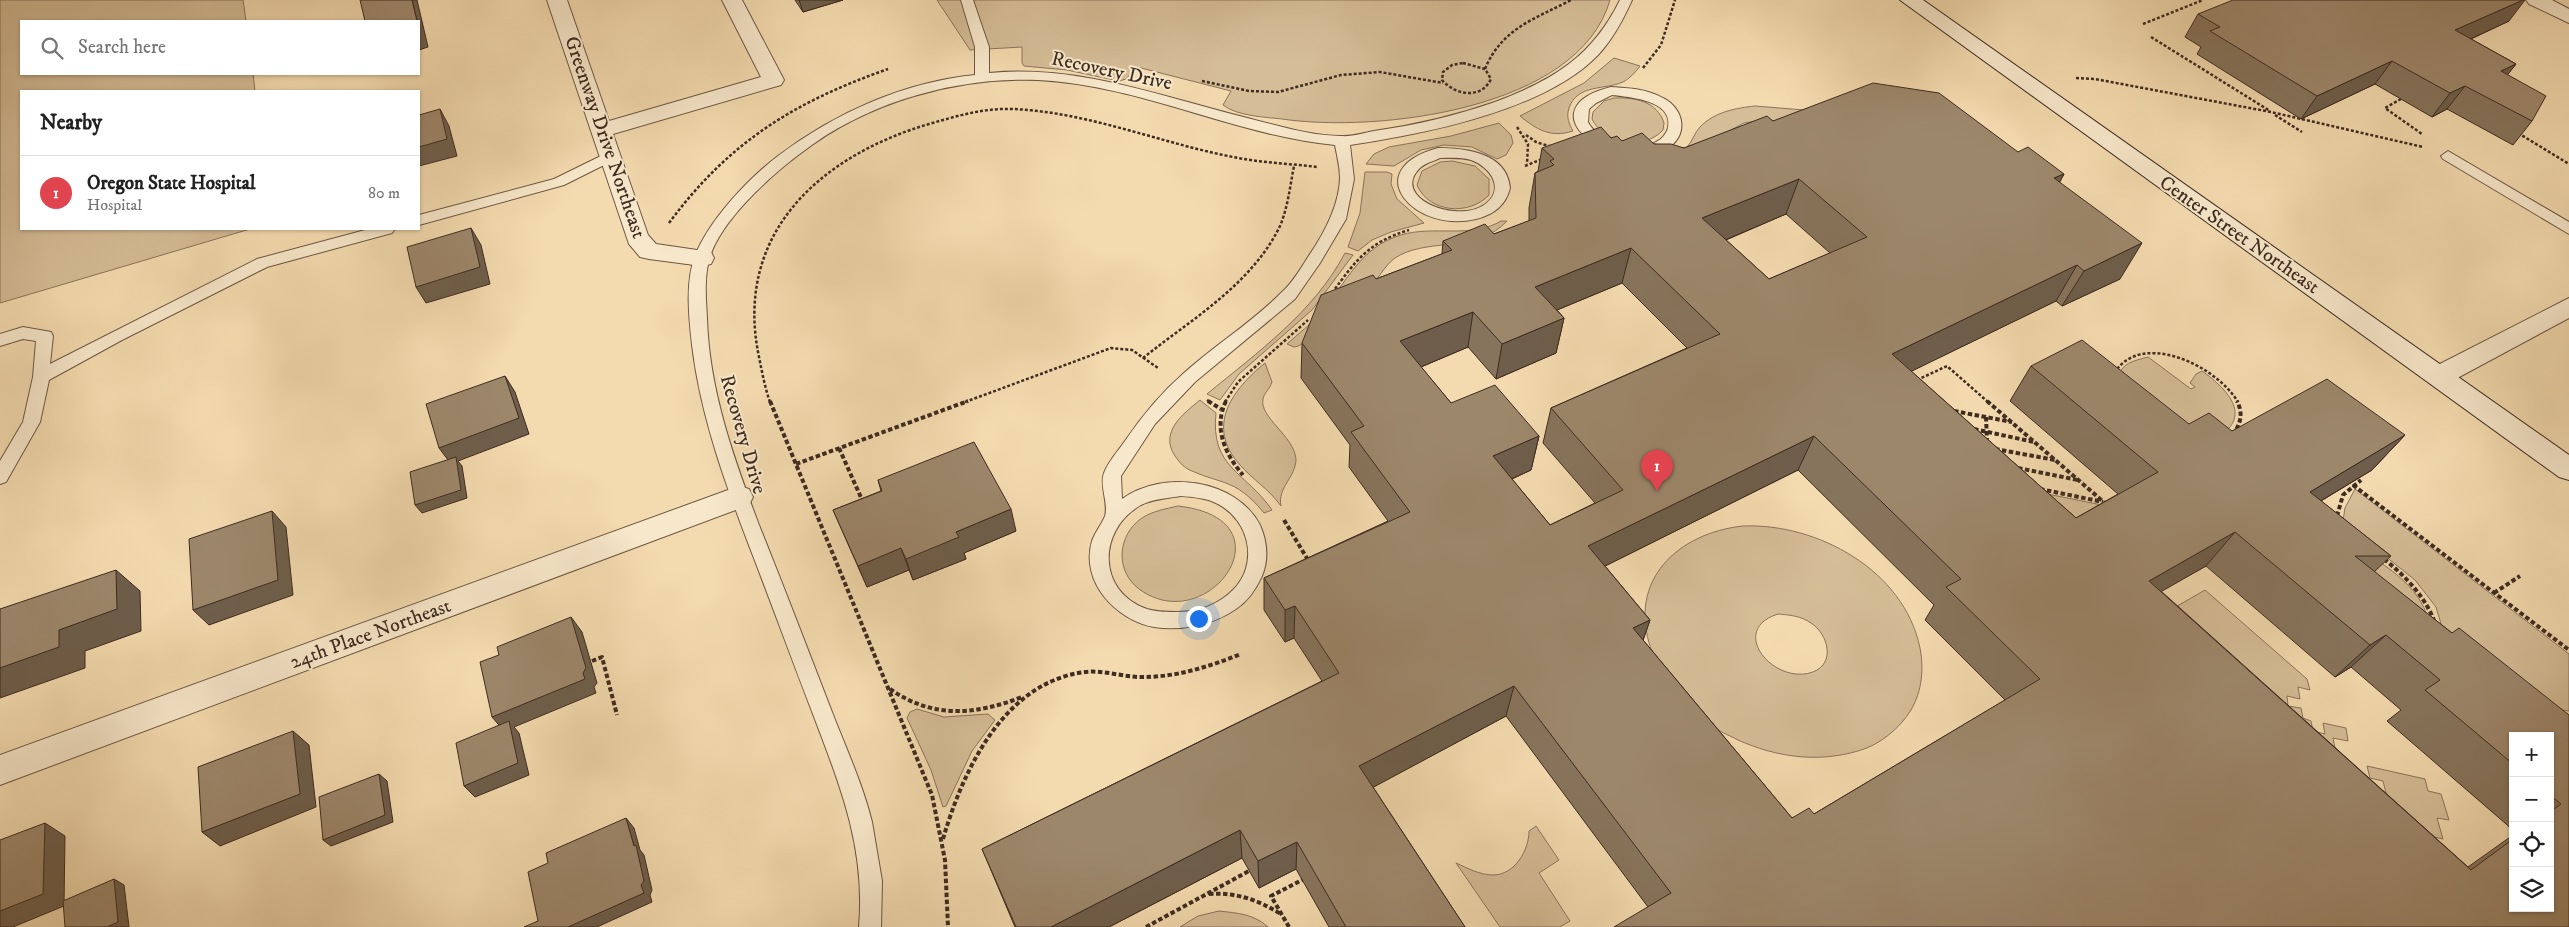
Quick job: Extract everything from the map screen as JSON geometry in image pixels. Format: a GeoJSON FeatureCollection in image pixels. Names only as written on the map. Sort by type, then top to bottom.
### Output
{"type":"FeatureCollection","features":[{"type":"Feature","properties":{"kind":"street","name":"Greenway Drive Northeast"},"geometry":{"type":"LineString","coordinates":[[557,0],[637,238],[648,251],[702,258]]}},
{"type":"Feature","properties":{"kind":"street"},"geometry":{"type":"LineString","coordinates":[[602,130],[773,80],[732,0]]}},
{"type":"Feature","properties":{"kind":"street","name":"Center Street Northeast"},"geometry":{"type":"LineString","coordinates":[[1910,0],[2569,469]]}},
{"type":"Feature","properties":{"kind":"street"},"geometry":{"type":"LineString","coordinates":[[2536,0],[2569,18]]}},
{"type":"Feature","properties":{"kind":"street"},"geometry":{"type":"LineString","coordinates":[[2439,376],[2569,306]]}},
{"type":"Feature","properties":{"kind":"street","name":"24th Place Northeast"},"geometry":{"type":"LineString","coordinates":[[0,770],[739,496]]}},
{"type":"Feature","properties":{"kind":"lane"},"geometry":{"type":"LineString","coordinates":[[968,0],[982,47],[982,78]]}},
{"type":"Feature","properties":{"kind":"lane","name":"Recovery Drive"},"geometry":{"type":"LineString","coordinates":[[870,927],[873,903],[870,856],[858,807],[739,496],[722,447],[707,390],[701,349],[698,296],[702,258],[742,199],[763,176],[809,140],[849,117],[889,100],[947,82],[982,78],[1036,76],[1072,79],[1229,119],[1342,141],[1441,124],[1541,89],[1575,68],[1600,47],[1616,26],[1626,0]]}},
{"type":"Feature","properties":{"kind":"lane"},"geometry":{"type":"LineString","coordinates":[[1623,91],[1643,93],[1657,99],[1669,108],[1675,117],[1677,126],[1674,135],[1667,143],[1641,150],[1625,150],[1597,140],[1586,131],[1581,116],[1586,102],[1597,95],[1623,91]]}},
{"type":"Feature","properties":{"kind":"lane"},"geometry":{"type":"LineString","coordinates":[[1114,517],[1133,502],[1156,492],[1181,489],[1206,492],[1228,501],[1245,515],[1256,534],[1259,555],[1254,576],[1240,595],[1218,611],[1192,620],[1164,620],[1137,614],[1116,599],[1102,580],[1098,558],[1102,536],[1114,517],[1112,475],[1149,419],[1189,378],[1289,295],[1315,259],[1338,219],[1347,179],[1342,141]]}},
{"type":"Feature","properties":{"kind":"lane"},"geometry":{"type":"LineString","coordinates":[[1454,153],[1484,161],[1495,168],[1502,179],[1503,190],[1499,200],[1490,209],[1477,215],[1461,218],[1428,212],[1416,204],[1407,194],[1404,184],[1406,174],[1418,161],[1438,154],[1454,153]]}},
{"type":"Feature","properties":{"kind":"lane"},"geometry":{"type":"LineString","coordinates":[[420,220],[560,182],[611,156]]}},
{"type":"Feature","properties":{"kind":"lane"},"geometry":{"type":"LineString","coordinates":[[2448,156],[2569,229]]}},
{"type":"Feature","properties":{"kind":"lane"},"geometry":{"type":"LineString","coordinates":[[41,377],[116,336],[262,263],[383,230]]}},
{"type":"Feature","properties":{"kind":"lane"},"geometry":{"type":"LineString","coordinates":[[0,340],[23,334],[45,336],[41,377],[31,422],[0,477]]}},
{"type":"Feature","properties":{"kind":"path"},"geometry":{"type":"LineString","coordinates":[[1486,69],[1495,49],[1509,33],[1530,18],[1571,0]]}},
{"type":"Feature","properties":{"kind":"path"},"geometry":{"type":"LineString","coordinates":[[1623,91],[1657,52],[1670,27],[1676,0]]}},
{"type":"Feature","properties":{"kind":"path"},"geometry":{"type":"LineString","coordinates":[[2143,24],[2203,0]]}},
{"type":"Feature","properties":{"kind":"path"},"geometry":{"type":"LineString","coordinates":[[2152,36],[2302,132]]}},
{"type":"Feature","properties":{"kind":"path"},"geometry":{"type":"LineString","coordinates":[[1472,63],[1486,69],[1492,79],[1490,84],[1481,91],[1457,91],[1442,80],[1444,70],[1455,64],[1472,63]]}},
{"type":"Feature","properties":{"kind":"path"},"geometry":{"type":"LineString","coordinates":[[2076,78],[2095,79],[2271,112],[2407,142],[2448,156]]}},
{"type":"Feature","properties":{"kind":"path"},"geometry":{"type":"LineString","coordinates":[[2401,99],[2385,108],[2422,134]]}},
{"type":"Feature","properties":{"kind":"path"},"geometry":{"type":"LineString","coordinates":[[948,927],[948,887],[943,839],[932,795],[768,396],[758,365],[753,324],[757,278],[775,228],[788,210],[828,172],[863,148],[900,133],[969,114],[996,109],[1031,110],[1060,114],[1244,159],[1294,166],[1325,167]]}},
{"type":"Feature","properties":{"kind":"path"},"geometry":{"type":"LineString","coordinates":[[1515,125],[1536,142],[1555,147]]}},
{"type":"Feature","properties":{"kind":"path"},"geometry":{"type":"LineString","coordinates":[[2512,130],[2569,164]]}},
{"type":"Feature","properties":{"kind":"path"},"geometry":{"type":"LineString","coordinates":[[1525,135],[1529,156],[1526,165]]}},
{"type":"Feature","properties":{"kind":"path"},"geometry":{"type":"LineString","coordinates":[[1521,167],[1548,157]]}},
{"type":"Feature","properties":{"kind":"path"},"geometry":{"type":"LineString","coordinates":[[1143,358],[1233,286],[1257,260],[1274,236],[1283,216],[1294,166]]}},
{"type":"Feature","properties":{"kind":"path"},"geometry":{"type":"LineString","coordinates":[[1330,296],[1364,250],[1390,236],[1418,228]]}},
{"type":"Feature","properties":{"kind":"path"},"geometry":{"type":"LineString","coordinates":[[1246,478],[1230,459],[1223,444],[1219,426],[1221,409],[1230,390],[1313,315]]}},
{"type":"Feature","properties":{"kind":"path"},"geometry":{"type":"LineString","coordinates":[[796,464],[1111,348],[1124,348],[1164,372]]}},
{"type":"Feature","properties":{"kind":"path"},"geometry":{"type":"LineString","coordinates":[[2142,354],[2162,354],[2183,359],[2203,368],[2221,380],[2234,394],[2241,410],[2240,424],[2233,435],[2227,438],[2219,442],[2200,445],[2178,442],[2156,435],[2136,424],[2121,409],[2113,394],[2110,380],[2115,368],[2126,359],[2142,354]]}},
{"type":"Feature","properties":{"kind":"path"},"geometry":{"type":"LineString","coordinates":[[1914,382],[1947,366],[2110,508]]}},
{"type":"Feature","properties":{"kind":"path"},"geometry":{"type":"LineString","coordinates":[[1203,397],[1221,409]]}},
{"type":"Feature","properties":{"kind":"path"},"geometry":{"type":"LineString","coordinates":[[1950,410],[2012,422]]}},
{"type":"Feature","properties":{"kind":"path"},"geometry":{"type":"LineString","coordinates":[[1986,417],[1987,447],[2056,460]]}},
{"type":"Feature","properties":{"kind":"path"},"geometry":{"type":"LineString","coordinates":[[1969,428],[2034,442]]}},
{"type":"Feature","properties":{"kind":"path"},"geometry":{"type":"LineString","coordinates":[[2227,438],[2232,443]]}},
{"type":"Feature","properties":{"kind":"path"},"geometry":{"type":"LineString","coordinates":[[839,448],[866,508]]}},
{"type":"Feature","properties":{"kind":"path"},"geometry":{"type":"LineString","coordinates":[[2014,467],[2078,480]]}},
{"type":"Feature","properties":{"kind":"path"},"geometry":{"type":"LineString","coordinates":[[2337,522],[2342,495],[2352,484],[2361,480]]}},
{"type":"Feature","properties":{"kind":"path"},"geometry":{"type":"LineString","coordinates":[[2352,484],[2569,650]]}},
{"type":"Feature","properties":{"kind":"path"},"geometry":{"type":"LineString","coordinates":[[2036,488],[2103,502]]}},
{"type":"Feature","properties":{"kind":"path"},"geometry":{"type":"LineString","coordinates":[[1281,516],[1312,567]]}},
{"type":"Feature","properties":{"kind":"path"},"geometry":{"type":"LineString","coordinates":[[2381,557],[2405,576],[2424,598],[2437,628]]}},
{"type":"Feature","properties":{"kind":"path"},"geometry":{"type":"LineString","coordinates":[[2494,593],[2520,576]]}},
{"type":"Feature","properties":{"kind":"path"},"geometry":{"type":"LineString","coordinates":[[943,839],[947,822],[981,750],[1006,715],[1027,694],[1041,685],[1084,672],[1157,677],[1205,668],[1241,654]]}},
{"type":"Feature","properties":{"kind":"path"},"geometry":{"type":"LineString","coordinates":[[592,661],[602,657],[617,715]]}},
{"type":"Feature","properties":{"kind":"path"},"geometry":{"type":"LineString","coordinates":[[889,688],[897,695],[917,705],[951,712],[981,710],[1027,694]]}},
{"type":"Feature","properties":{"kind":"path"},"geometry":{"type":"LineString","coordinates":[[1146,927],[1249,871]]}},
{"type":"Feature","properties":{"kind":"path"},"geometry":{"type":"LineString","coordinates":[[1289,927],[1271,896],[1315,873]]}},
{"type":"Feature","properties":{"kind":"path"},"geometry":{"type":"LineString","coordinates":[[1205,895],[1231,893],[1261,903],[1281,914]]}},
{"type":"Feature","properties":{"kind":"shaded area"},"geometry":{"type":"Polygon","coordinates":[[[0,0],[243,0],[246,20],[20,20],[20,75],[253,75],[255,90],[20,90],[20,230],[247,230],[0,303],[0,0]]]}},
{"type":"Feature","properties":{"kind":"shaded area"},"geometry":{"type":"Polygon","coordinates":[[[937,0],[1610,0],[1591,37],[1559,67],[1517,90],[1470,106],[1419,117],[1369,122],[1322,122],[1259,117],[1236,112],[1223,105],[1231,91],[1137,67],[1126,79],[1119,81],[1067,70],[1024,66],[1022,63],[1022,47],[970,50],[937,0]]]}},
{"type":"Feature","properties":{"kind":"shaded area"},"geometry":{"type":"Polygon","coordinates":[[[1614,58],[1640,66],[1623,82],[1585,91],[1578,95],[1573,100],[1568,111],[1568,120],[1573,131],[1558,134],[1551,133],[1538,129],[1520,116],[1584,83],[1614,58]]]}},
{"type":"Feature","properties":{"kind":"shaded area"},"geometry":{"type":"Polygon","coordinates":[[[1614,98],[1629,98],[1650,105],[1661,116],[1664,123],[1663,130],[1655,137],[1646,141],[1635,142],[1625,142],[1605,134],[1592,119],[1593,112],[1604,101],[1614,98]]]}},
{"type":"Feature","properties":{"kind":"shaded area"},"geometry":{"type":"Polygon","coordinates":[[[1755,106],[1804,110],[1796,123],[1763,120],[1744,123],[1723,134],[1687,147],[1698,129],[1712,118],[1733,110],[1755,106]]]}},
{"type":"Feature","properties":{"kind":"shaded area"},"geometry":{"type":"Polygon","coordinates":[[[1499,123],[1511,135],[1513,143],[1506,155],[1497,159],[1472,147],[1444,145],[1421,150],[1394,166],[1366,164],[1374,154],[1389,147],[1451,136],[1499,123]]]}},
{"type":"Feature","properties":{"kind":"shaded area"},"geometry":{"type":"Polygon","coordinates":[[[1452,161],[1475,166],[1489,179],[1489,195],[1481,202],[1461,208],[1440,206],[1430,201],[1417,185],[1422,171],[1440,162],[1452,161]]]}},
{"type":"Feature","properties":{"kind":"shaded area"},"geometry":{"type":"Polygon","coordinates":[[[1365,172],[1387,172],[1392,174],[1391,184],[1397,199],[1424,223],[1391,232],[1372,240],[1358,251],[1348,247],[1360,213],[1365,172]]]}},
{"type":"Feature","properties":{"kind":"shaded area"},"geometry":{"type":"Polygon","coordinates":[[[1501,221],[1507,221],[1495,231],[1482,237],[1455,244],[1413,250],[1400,255],[1391,261],[1364,291],[1321,325],[1303,343],[1294,347],[1287,344],[1321,313],[1364,257],[1387,241],[1414,232],[1465,231],[1489,226],[1501,221]]]}},
{"type":"Feature","properties":{"kind":"shaded area"},"geometry":{"type":"Polygon","coordinates":[[[1345,253],[1353,255],[1312,310],[1239,374],[1220,400],[1207,394],[1284,330],[1318,294],[1345,253]]]}},
{"type":"Feature","properties":{"kind":"shaded area"},"geometry":{"type":"Polygon","coordinates":[[[2148,357],[2191,389],[2195,387],[2190,383],[2196,374],[2202,371],[2221,387],[2228,396],[2235,414],[2233,423],[2226,431],[2213,439],[2116,389],[2119,375],[2124,366],[2148,357]]]}},
{"type":"Feature","properties":{"kind":"shaded area"},"geometry":{"type":"Polygon","coordinates":[[[1265,363],[1272,382],[1263,399],[1263,406],[1271,420],[1289,442],[1296,459],[1293,471],[1280,500],[1281,506],[1240,465],[1230,451],[1224,436],[1227,410],[1233,397],[1242,385],[1265,363]]]}},
{"type":"Feature","properties":{"kind":"shaded area"},"geometry":{"type":"Polygon","coordinates":[[[1200,400],[1216,413],[1216,431],[1224,458],[1272,510],[1264,513],[1251,499],[1239,490],[1189,470],[1175,456],[1171,447],[1171,431],[1180,418],[1200,400]]]}},
{"type":"Feature","properties":{"kind":"shaded area"},"geometry":{"type":"Polygon","coordinates":[[[1993,483],[2102,505],[2049,534],[1993,483]]]}},
{"type":"Feature","properties":{"kind":"shaded area"},"geometry":{"type":"Polygon","coordinates":[[[2355,489],[2569,654],[2569,711],[2538,706],[2444,634],[2436,607],[2415,580],[2380,552],[2342,527],[2345,508],[2355,489]]]}},
{"type":"Feature","properties":{"kind":"shaded area"},"geometry":{"type":"Polygon","coordinates":[[[1178,506],[1213,515],[1231,532],[1235,551],[1228,571],[1213,589],[1191,599],[1165,601],[1139,589],[1131,581],[1126,573],[1122,553],[1128,534],[1142,518],[1155,512],[1178,506]]]}},
{"type":"Feature","properties":{"kind":"shaded area"},"geometry":{"type":"Polygon","coordinates":[[[1743,526],[1771,527],[1800,533],[1827,543],[1853,557],[1876,574],[1896,596],[1911,620],[1920,648],[1922,672],[1920,688],[1915,703],[1901,723],[1889,735],[1874,745],[1843,755],[1827,757],[1797,756],[1767,751],[1738,740],[1716,729],[1701,714],[1659,662],[1651,649],[1645,624],[1646,602],[1652,582],[1664,564],[1679,550],[1698,538],[1719,530],[1743,526]],[[1778,614],[1763,622],[1756,632],[1756,643],[1762,654],[1771,664],[1784,671],[1798,674],[1813,672],[1820,668],[1825,662],[1827,655],[1827,648],[1822,634],[1811,623],[1803,619],[1778,614]]]}},
{"type":"Feature","properties":{"kind":"shaded area"},"geometry":{"type":"Polygon","coordinates":[[[2358,549],[2390,569],[2409,587],[2424,607],[2428,619],[2425,650],[2358,549]]]}},
{"type":"Feature","properties":{"kind":"shaded area"},"geometry":{"type":"Polygon","coordinates":[[[2205,590],[2307,679],[2310,690],[2298,687],[2300,699],[2287,696],[2288,706],[2301,708],[2303,718],[2311,721],[2313,731],[2325,734],[2323,723],[2346,728],[2348,741],[2333,738],[2335,748],[2153,620],[2205,590]]]}},
{"type":"Feature","properties":{"kind":"shaded area"},"geometry":{"type":"Polygon","coordinates":[[[917,709],[944,717],[988,714],[995,720],[972,751],[946,806],[943,807],[931,770],[907,718],[910,712],[917,709]]]}},
{"type":"Feature","properties":{"kind":"shaded area"},"geometry":{"type":"Polygon","coordinates":[[[2367,766],[2425,779],[2428,791],[2441,794],[2449,820],[2437,818],[2443,839],[2412,832],[2386,793],[2383,781],[2370,778],[2367,766]]]}},
{"type":"Feature","properties":{"kind":"shaded area"},"geometry":{"type":"Polygon","coordinates":[[[1536,826],[1559,860],[1539,873],[1570,921],[1560,927],[1500,927],[1456,863],[1488,875],[1501,874],[1508,871],[1519,860],[1526,846],[1529,831],[1536,826]]]}},
{"type":"Feature","properties":{"kind":"shaded area"},"geometry":{"type":"Polygon","coordinates":[[[1219,911],[1251,917],[1268,927],[1180,927],[1198,916],[1219,911]]]}},
{"type":"Feature","properties":{"kind":"building"},"geometry":{"type":"Polygon","coordinates":[[[360,0],[412,0],[417,20],[365,20],[360,0]]]}},
{"type":"Feature","properties":{"kind":"building"},"geometry":{"type":"Polygon","coordinates":[[[2233,0],[2523,0],[2455,30],[2516,64],[2501,71],[2546,96],[2532,121],[2465,86],[2450,93],[2392,61],[2317,96],[2210,31],[2220,27],[2198,14],[2233,0]]]}},
{"type":"Feature","properties":{"kind":"building"},"geometry":{"type":"Polygon","coordinates":[[[1873,83],[1939,93],[2018,152],[2028,147],[2064,174],[2054,178],[2142,243],[2084,271],[2077,265],[1892,354],[2076,518],[2158,472],[2031,366],[2082,340],[2189,424],[2209,413],[2232,431],[2327,379],[2405,435],[2310,492],[2391,556],[2355,556],[2452,633],[2459,628],[2569,715],[2569,927],[1614,927],[1671,893],[1514,686],[1359,766],[1465,927],[1346,927],[1297,842],[1258,861],[1240,830],[1051,927],[1016,927],[982,849],[1339,673],[1295,606],[1285,610],[1264,578],[1410,512],[1351,432],[1364,426],[1302,343],[1321,295],[1373,275],[1376,279],[1452,250],[1443,241],[1485,224],[1494,234],[1536,218],[1535,173],[1554,165],[1550,161],[1554,159],[1542,148],[1601,127],[1611,138],[1617,136],[1622,141],[1642,133],[1654,144],[1671,144],[1684,148],[1767,116],[1773,121],[1873,83]],[[1799,179],[1702,218],[1769,279],[1867,237],[1799,179]],[[1631,248],[1535,287],[1564,318],[1502,344],[1473,312],[1400,341],[1451,403],[1495,385],[1539,436],[1493,456],[1550,525],[1623,490],[1551,408],[1720,334],[1631,248]],[[1814,436],[1588,546],[1650,620],[1633,628],[1792,818],[1809,808],[1814,814],[2040,679],[1946,587],[1961,579],[1814,436]],[[2235,532],[2149,581],[2471,870],[2509,842],[2509,912],[2554,912],[2554,809],[2561,804],[2554,798],[2554,732],[2509,732],[2509,761],[2425,690],[2440,680],[2386,635],[2370,645],[2235,532]]]}},
{"type":"Feature","properties":{"kind":"building"},"geometry":{"type":"Polygon","coordinates":[[[440,109],[447,139],[420,147],[420,115],[440,109]]]}},
{"type":"Feature","properties":{"kind":"building"},"geometry":{"type":"Polygon","coordinates":[[[471,228],[480,267],[416,287],[407,247],[471,228]]]}},
{"type":"Feature","properties":{"kind":"building"},"geometry":{"type":"Polygon","coordinates":[[[505,376],[519,418],[439,448],[426,404],[505,376]]]}},
{"type":"Feature","properties":{"kind":"building"},"geometry":{"type":"Polygon","coordinates":[[[974,442],[1011,509],[956,532],[959,537],[906,559],[901,548],[858,566],[833,510],[882,491],[878,480],[974,442]]]}},
{"type":"Feature","properties":{"kind":"building"},"geometry":{"type":"Polygon","coordinates":[[[456,457],[461,490],[415,505],[410,472],[456,457]]]}},
{"type":"Feature","properties":{"kind":"building"},"geometry":{"type":"Polygon","coordinates":[[[272,511],[278,580],[193,610],[189,539],[272,511]]]}},
{"type":"Feature","properties":{"kind":"building"},"geometry":{"type":"Polygon","coordinates":[[[116,570],[117,609],[59,630],[59,647],[0,668],[0,609],[116,570]]]}},
{"type":"Feature","properties":{"kind":"building"},"geometry":{"type":"Polygon","coordinates":[[[571,617],[586,668],[583,673],[585,679],[492,717],[480,662],[499,655],[497,647],[571,617]]]}},
{"type":"Feature","properties":{"kind":"building"},"geometry":{"type":"Polygon","coordinates":[[[509,721],[518,763],[464,786],[456,743],[509,721]]]}},
{"type":"Feature","properties":{"kind":"building"},"geometry":{"type":"Polygon","coordinates":[[[293,731],[300,794],[202,832],[198,767],[293,731]]]}},
{"type":"Feature","properties":{"kind":"building"},"geometry":{"type":"Polygon","coordinates":[[[379,774],[385,815],[323,840],[319,797],[379,774]]]}},
{"type":"Feature","properties":{"kind":"building"},"geometry":{"type":"Polygon","coordinates":[[[626,818],[634,846],[636,845],[644,881],[641,885],[644,893],[568,927],[524,927],[538,921],[528,872],[548,863],[546,853],[626,818]]]}},
{"type":"Feature","properties":{"kind":"building"},"geometry":{"type":"Polygon","coordinates":[[[45,823],[43,894],[0,911],[0,840],[45,823]]]}},
{"type":"Feature","properties":{"kind":"building"},"geometry":{"type":"Polygon","coordinates":[[[114,879],[118,922],[107,927],[65,927],[63,901],[114,879]]]}},
{"type":"Feature","properties":{"kind":"place","name":"Oregon State Hospital"},"geometry":{"type":"Point","coordinates":[1657,491]}}]}
